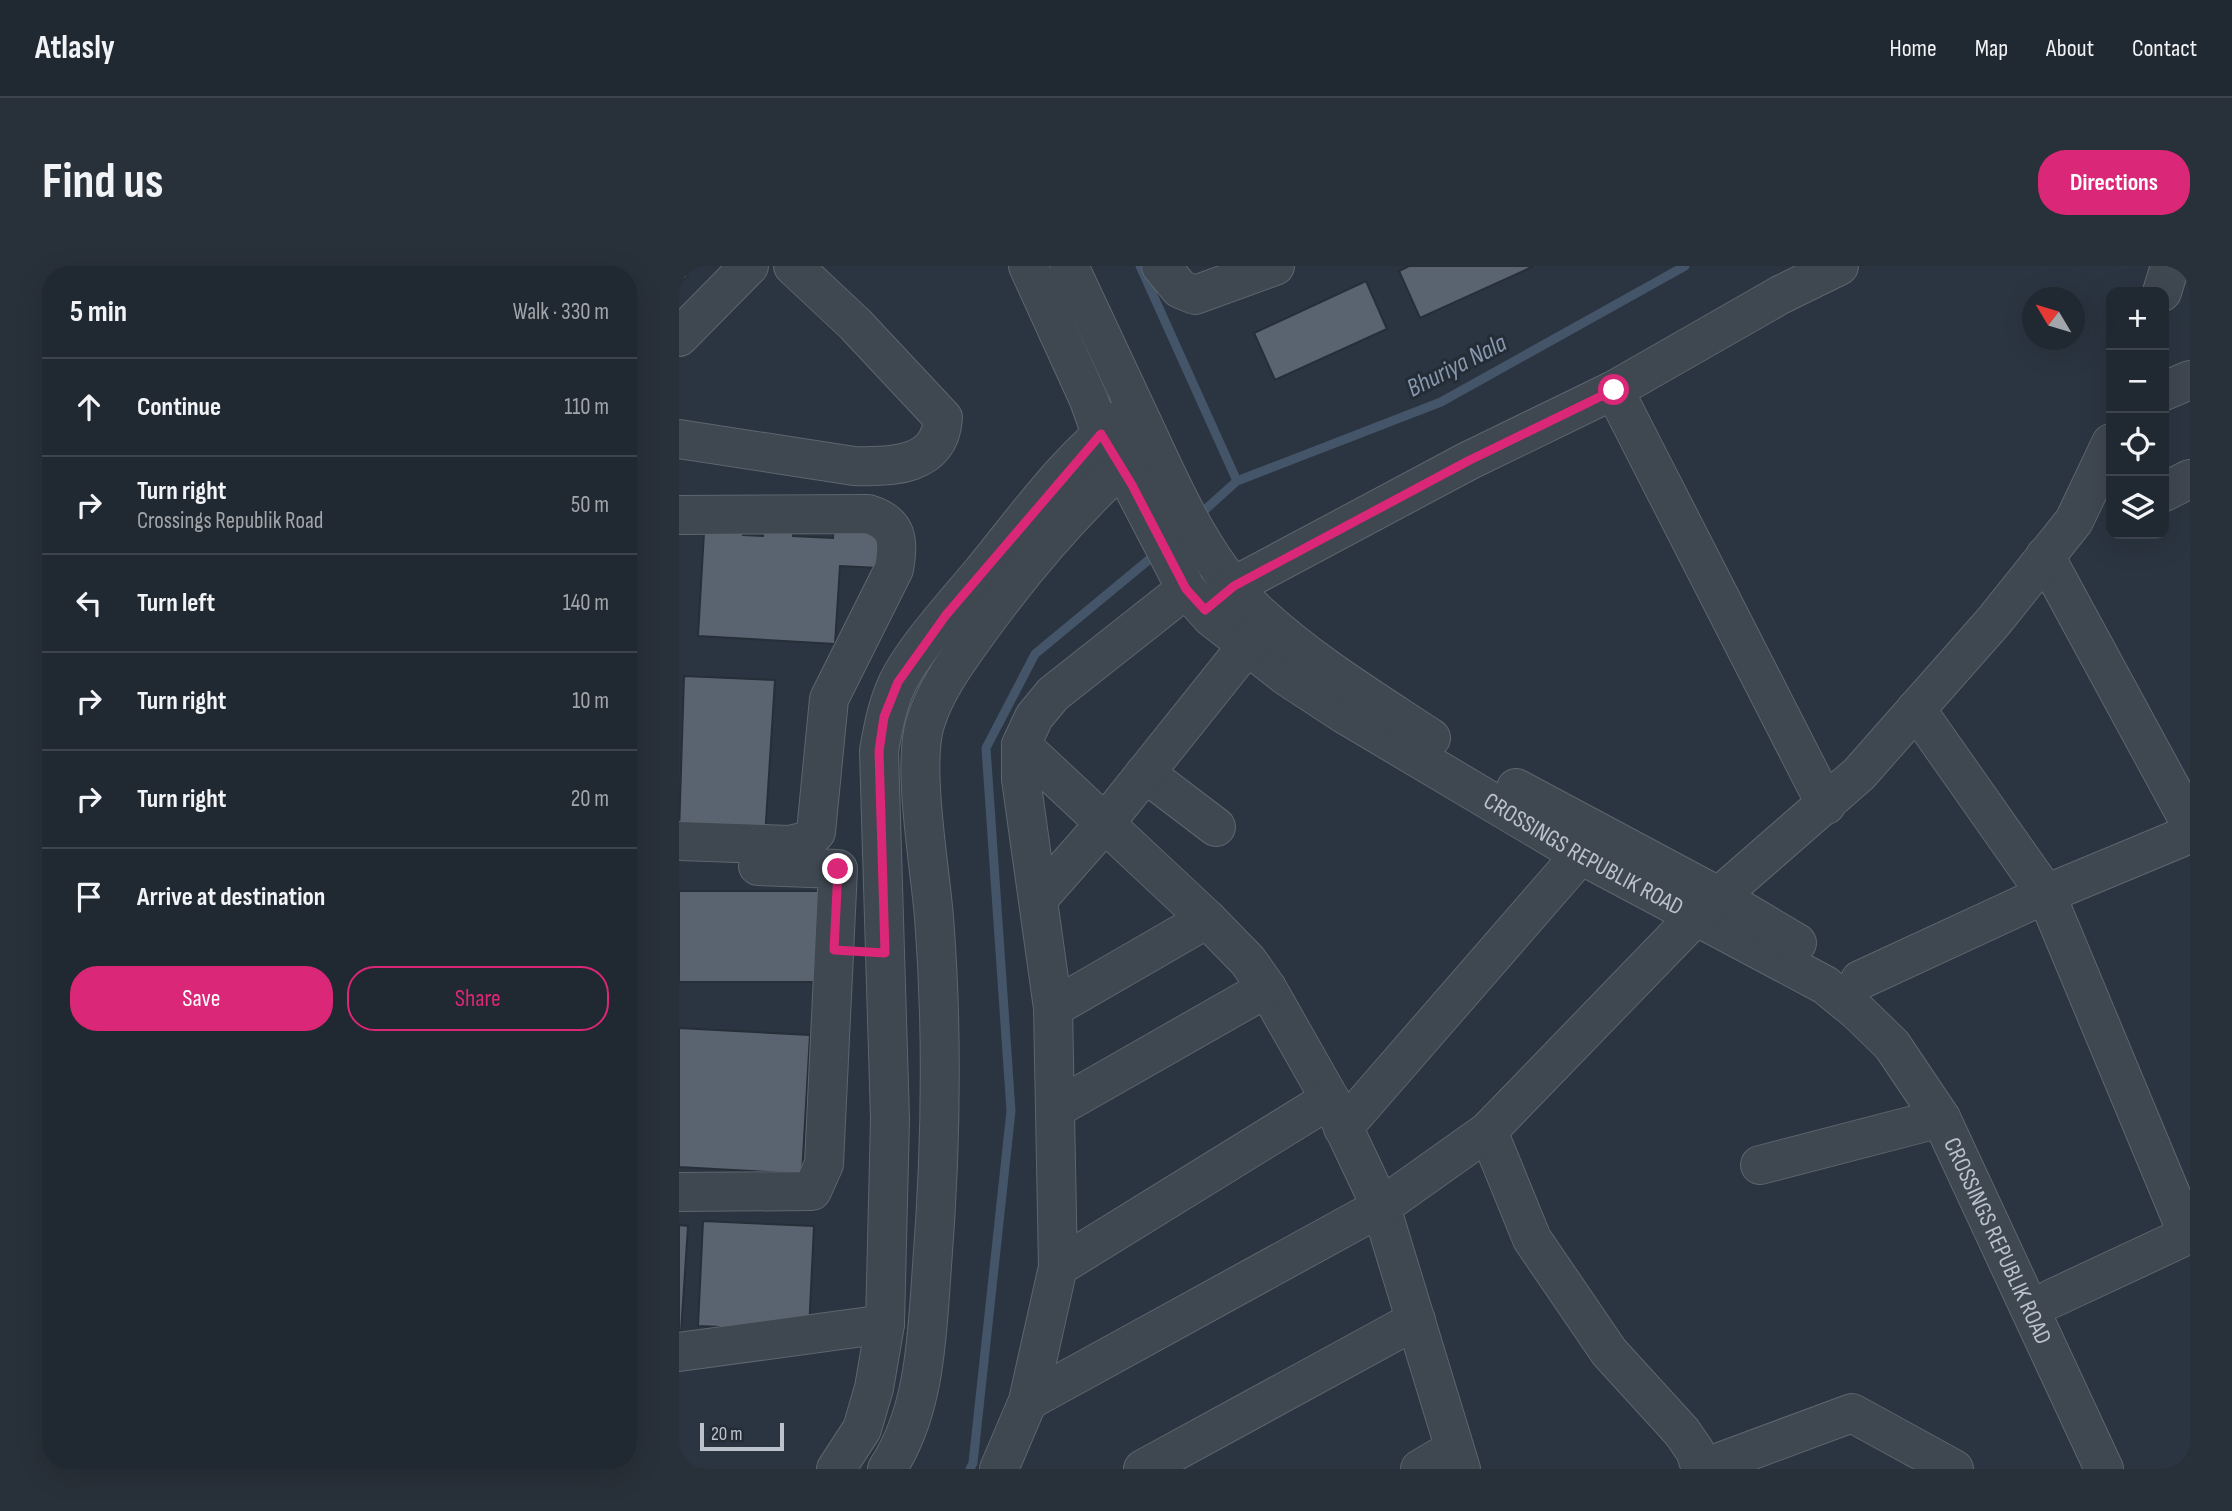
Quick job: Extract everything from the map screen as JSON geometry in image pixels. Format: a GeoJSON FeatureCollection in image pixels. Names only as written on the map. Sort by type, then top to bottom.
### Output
{"type":"FeatureCollection","features":[{"type":"Feature","properties":{"kind":"street"},"geometry":{"type":"LineString","coordinates":[[679,337],[749,266]]}},
{"type":"Feature","properties":{"kind":"street"},"geometry":{"type":"LineString","coordinates":[[679,439],[854,466],[880,466],[905,462],[931,452],[942,436],[943,418],[855,324],[793,266]]}},
{"type":"Feature","properties":{"kind":"street","name":"CROSSINGS REPUBLIK ROAD"},"geometry":{"type":"LineString","coordinates":[[1028,266],[1101,434],[1141,480],[1189,590],[1256,633],[1344,715],[1706,906],[1825,985],[1892,1045],[1941,1118],[2104,1469]]}},
{"type":"Feature","properties":{"kind":"street","name":"CROSSINGS REPUBLIK ROAD"},"geometry":{"type":"LineString","coordinates":[[1069,266],[1143,424],[1141,480]]}},
{"type":"Feature","properties":{"kind":"street"},"geometry":{"type":"LineString","coordinates":[[1161,266],[1180,289],[1195,295],[1275,266]]}},
{"type":"Feature","properties":{"kind":"street"},"geometry":{"type":"LineString","coordinates":[[999,1469],[1028,1401],[1058,1267],[1053,1008],[1021,779],[1021,745],[1034,717],[1053,694],[1189,590],[1234,586],[1468,461],[1614,390],[1780,295],[1839,266]]}},
{"type":"Feature","properties":{"kind":"street"},"geometry":{"type":"LineString","coordinates":[[2164,287],[2170,266]]}},
{"type":"Feature","properties":{"kind":"street"},"geometry":{"type":"LineString","coordinates":[[2169,389],[2190,380]]}},
{"type":"Feature","properties":{"kind":"street"},"geometry":{"type":"LineString","coordinates":[[1614,390],[1826,805]]}},
{"type":"Feature","properties":{"kind":"street"},"geometry":{"type":"LineString","coordinates":[[836,1469],[862,1429],[874,1388],[885,1324],[889,1076],[879,751],[884,717],[898,682],[946,615],[1101,434],[1143,424]]}},
{"type":"Feature","properties":{"kind":"street"},"geometry":{"type":"LineString","coordinates":[[1028,1401],[1381,1207],[1488,1131],[1706,906],[1859,774],[1993,621],[2074,521],[2106,454]]}},
{"type":"Feature","properties":{"kind":"street"},"geometry":{"type":"LineString","coordinates":[[2169,490],[2190,479]]}},
{"type":"Feature","properties":{"kind":"street"},"geometry":{"type":"LineString","coordinates":[[887,1469],[912,1414],[925,1355],[937,1207],[939,991],[921,761],[924,726],[946,676],[1010,587],[1056,530],[1141,480],[1211,554],[1234,586],[1256,633],[1106,822],[1039,898]]}},
{"type":"Feature","properties":{"kind":"street"},"geometry":{"type":"LineString","coordinates":[[2074,521],[2106,511]]}},
{"type":"Feature","properties":{"kind":"street"},"geometry":{"type":"LineString","coordinates":[[679,514],[868,514],[884,519],[894,531],[897,550],[894,569],[829,699],[816,832],[807,841],[789,845],[679,841]]}},
{"type":"Feature","properties":{"kind":"street"},"geometry":{"type":"LineString","coordinates":[[2045,556],[2190,823]]}},
{"type":"Feature","properties":{"kind":"street"},"geometry":{"type":"LineString","coordinates":[[829,699],[884,717]]}},
{"type":"Feature","properties":{"kind":"street"},"geometry":{"type":"LineString","coordinates":[[1916,709],[2046,894],[2189,1235],[2051,1299]]}},
{"type":"Feature","properties":{"kind":"street"},"geometry":{"type":"LineString","coordinates":[[1021,745],[1106,822],[1248,961],[1267,988],[1336,1113],[1381,1207],[1458,1459],[1420,1469]]}},
{"type":"Feature","properties":{"kind":"street"},"geometry":{"type":"LineString","coordinates":[[1145,773],[1216,827]]}},
{"type":"Feature","properties":{"kind":"street"},"geometry":{"type":"LineString","coordinates":[[1860,980],[2046,894],[2190,834]]}},
{"type":"Feature","properties":{"kind":"street"},"geometry":{"type":"LineString","coordinates":[[1058,1267],[1336,1113],[1590,844]]}},
{"type":"Feature","properties":{"kind":"street"},"geometry":{"type":"LineString","coordinates":[[679,863],[838,869],[824,1164],[812,1191],[679,1192]]}},
{"type":"Feature","properties":{"kind":"street"},"geometry":{"type":"LineString","coordinates":[[1706,906],[1847,970],[1901,1019],[1933,1059],[1970,1119],[2130,1469]]}},
{"type":"Feature","properties":{"kind":"street"},"geometry":{"type":"LineString","coordinates":[[1053,1008],[1207,919]]}},
{"type":"Feature","properties":{"kind":"street"},"geometry":{"type":"LineString","coordinates":[[834,950],[885,953]]}},
{"type":"Feature","properties":{"kind":"street"},"geometry":{"type":"LineString","coordinates":[[1055,1109],[1267,988]]}},
{"type":"Feature","properties":{"kind":"street"},"geometry":{"type":"LineString","coordinates":[[830,1071],[889,1076]]}},
{"type":"Feature","properties":{"kind":"street"},"geometry":{"type":"LineString","coordinates":[[1760,1165],[1941,1118]]}},
{"type":"Feature","properties":{"kind":"street"},"geometry":{"type":"LineString","coordinates":[[1488,1131],[1532,1239],[1609,1352],[1682,1432],[1695,1451],[1701,1469],[1852,1413],[1954,1469]]}},
{"type":"Feature","properties":{"kind":"street"},"geometry":{"type":"LineString","coordinates":[[1143,1469],[1416,1320]]}},
{"type":"Feature","properties":{"kind":"street"},"geometry":{"type":"LineString","coordinates":[[679,1352],[885,1324]]}},
{"type":"Feature","properties":{"kind":"building"},"geometry":{"type":"Polygon","coordinates":[[[679,266],[688,276],[679,284],[679,266]]]}},
{"type":"Feature","properties":{"kind":"building"},"geometry":{"type":"Polygon","coordinates":[[[1409,266],[1532,267],[1420,318],[1399,271],[1409,266]]]}},
{"type":"Feature","properties":{"kind":"building"},"geometry":{"type":"Polygon","coordinates":[[[1366,281],[1387,329],[1275,380],[1254,333],[1366,281]]]}},
{"type":"Feature","properties":{"kind":"building"},"geometry":{"type":"Polygon","coordinates":[[[705,515],[744,517],[743,535],[763,536],[764,519],[793,520],[793,536],[833,538],[834,522],[883,525],[880,568],[840,566],[835,644],[698,636],[705,515]]]}},
{"type":"Feature","properties":{"kind":"building"},"geometry":{"type":"Polygon","coordinates":[[[684,676],[775,680],[765,837],[679,833],[684,676]]]}},
{"type":"Feature","properties":{"kind":"building"},"geometry":{"type":"Polygon","coordinates":[[[679,891],[827,891],[827,982],[679,982],[679,891]]]}},
{"type":"Feature","properties":{"kind":"building"},"geometry":{"type":"Polygon","coordinates":[[[679,1028],[810,1035],[802,1174],[679,1167],[679,1028]]]}},
{"type":"Feature","properties":{"kind":"building"},"geometry":{"type":"Polygon","coordinates":[[[703,1221],[814,1226],[809,1331],[698,1326],[703,1221]]]}},
{"type":"Feature","properties":{"kind":"building"},"geometry":{"type":"Polygon","coordinates":[[[679,1225],[688,1226],[681,1333],[679,1333],[679,1225]]]}},
{"type":"Feature","properties":{"kind":"waterway"},"geometry":{"type":"LineString","coordinates":[[1140,266],[1237,481]]}},
{"type":"Feature","properties":{"kind":"waterway","name":"Bhuriya Nala"},"geometry":{"type":"LineString","coordinates":[[1198,516],[1237,481],[1441,402],[1685,266]]}},
{"type":"Feature","properties":{"kind":"waterway"},"geometry":{"type":"LineString","coordinates":[[970,1469],[973,1463],[1011,1111],[986,748],[1035,654],[1157,553]]}},
{"type":"Feature","properties":{"kind":"route"},"geometry":{"type":"LineString","coordinates":[[838,869],[834,950],[885,953],[879,751],[884,717],[898,682],[946,615],[1101,434],[1132,485],[1186,589],[1205,610],[1234,586],[1468,461],[1614,390]]}}]}
